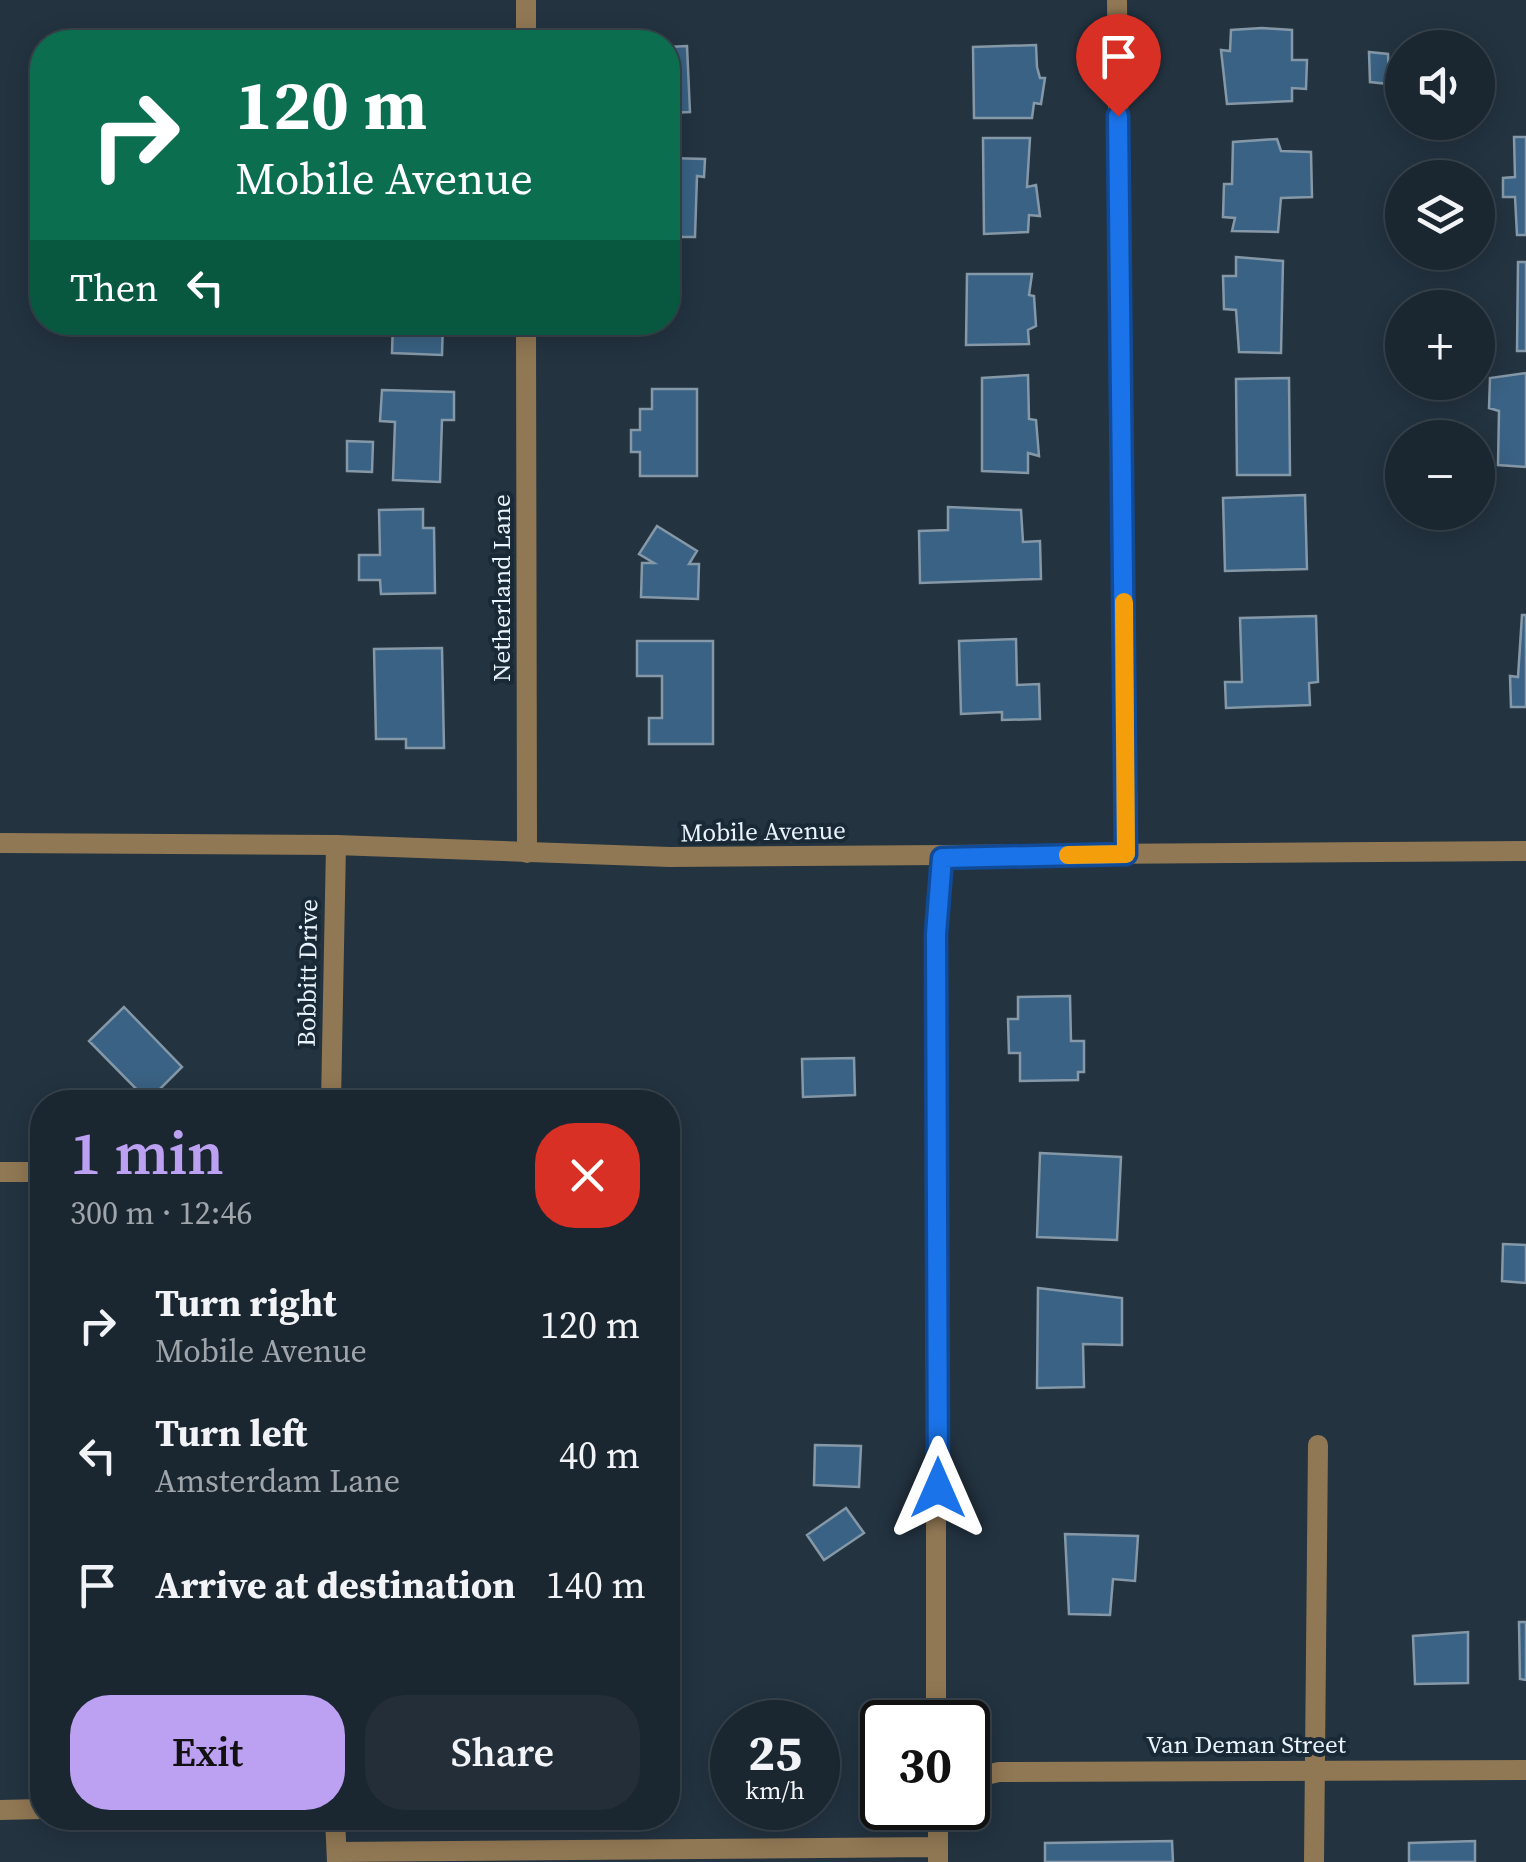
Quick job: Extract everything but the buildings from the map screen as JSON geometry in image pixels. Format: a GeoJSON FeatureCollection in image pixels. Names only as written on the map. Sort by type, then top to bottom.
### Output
{"type":"FeatureCollection","features":[{"type":"Feature","properties":{"kind":"street"},"geometry":{"type":"LineString","coordinates":[[526,0],[526,30]]}},
{"type":"Feature","properties":{"kind":"street"},"geometry":{"type":"LineString","coordinates":[[1117,0],[1126,854]]}},
{"type":"Feature","properties":{"kind":"street","name":"Netherland Lane"},"geometry":{"type":"LineString","coordinates":[[526,335],[527,854]]}},
{"type":"Feature","properties":{"kind":"street","name":"Mobile Avenue"},"geometry":{"type":"LineString","coordinates":[[0,843],[336,845],[527,854],[942,858],[1526,850]]}},
{"type":"Feature","properties":{"kind":"street","name":"Bobbitt Drive"},"geometry":{"type":"LineString","coordinates":[[330,1090],[336,845]]}},
{"type":"Feature","properties":{"kind":"street"},"geometry":{"type":"LineString","coordinates":[[936,1700],[936,934],[942,858]]}},
{"type":"Feature","properties":{"kind":"street"},"geometry":{"type":"LineString","coordinates":[[0,1172],[30,1172]]}},
{"type":"Feature","properties":{"kind":"street"},"geometry":{"type":"LineString","coordinates":[[1314,1862],[1318,1445]]}},
{"type":"Feature","properties":{"kind":"street","name":"Van Deman Street"},"geometry":{"type":"LineString","coordinates":[[990,1774],[1314,1768],[1526,1770]]}},
{"type":"Feature","properties":{"kind":"street"},"geometry":{"type":"LineString","coordinates":[[0,1810],[30,1810]]}},
{"type":"Feature","properties":{"kind":"street"},"geometry":{"type":"LineString","coordinates":[[336,1830],[337,1857],[938,1855]]}},
{"type":"Feature","properties":{"kind":"slow traffic"},"geometry":{"type":"LineString","coordinates":[[1068,855],[1126,854],[1124,602]]}},
{"type":"Feature","properties":{"kind":"route"},"geometry":{"type":"LineString","coordinates":[[938,1488],[936,934],[942,858],[1126,854],[1118,116]]}}]}
